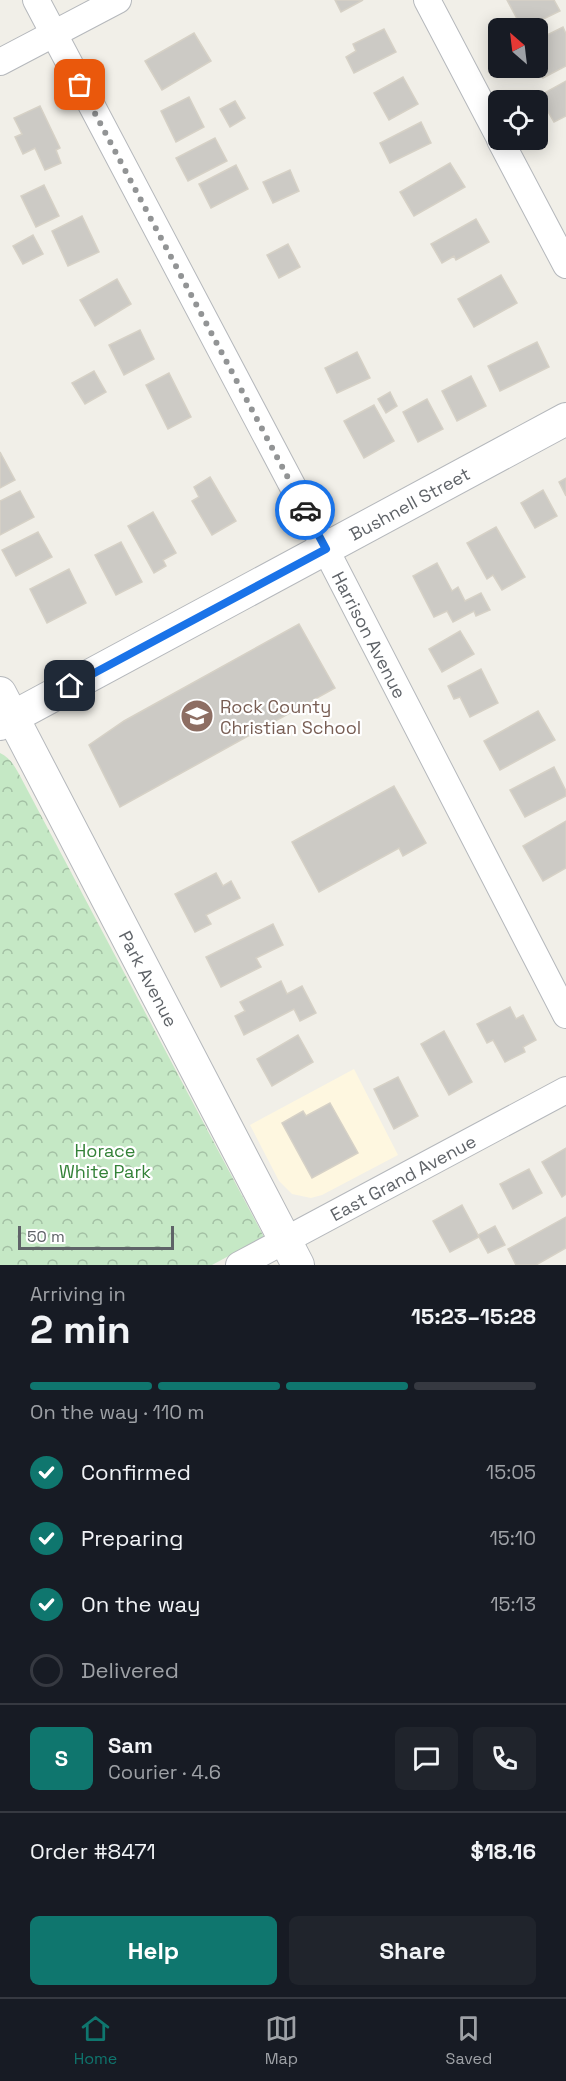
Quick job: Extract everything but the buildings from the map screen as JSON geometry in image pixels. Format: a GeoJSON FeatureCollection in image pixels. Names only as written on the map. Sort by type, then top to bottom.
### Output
{"type":"FeatureCollection","features":[{"type":"Feature","properties":{"kind":"street","name":"Harrison Avenue"},"geometry":{"type":"LineString","coordinates":[[36,0],[326,549],[566,1015]]}},
{"type":"Feature","properties":{"kind":"street"},"geometry":{"type":"LineString","coordinates":[[0,62],[118,0]]}},
{"type":"Feature","properties":{"kind":"street"},"geometry":{"type":"LineString","coordinates":[[427,0],[488,116]]}},
{"type":"Feature","properties":{"kind":"street"},"geometry":{"type":"LineString","coordinates":[[505,150],[566,265]]}},
{"type":"Feature","properties":{"kind":"street","name":"Bushnell Street"},"geometry":{"type":"LineString","coordinates":[[4,712],[326,549],[566,418]]}},
{"type":"Feature","properties":{"kind":"street","name":"Park Avenue"},"geometry":{"type":"LineString","coordinates":[[4,712],[291,1252]]}},
{"type":"Feature","properties":{"kind":"street","name":"East Grand Avenue"},"geometry":{"type":"LineString","coordinates":[[239,1265],[291,1252],[566,1090]]}},
{"type":"Feature","properties":{"kind":"shaded area"},"geometry":{"type":"Polygon","coordinates":[[[354,1069],[398,1155],[322,1195],[311,1198],[292,1194],[279,1181],[250,1125],[354,1069]]]}},
{"type":"Feature","properties":{"kind":"green space","name":"Horace White Park"},"geometry":{"type":"Polygon","coordinates":[[[0,753],[9,759],[19,774],[264,1237],[212,1265],[0,1265],[0,753]]]}},
{"type":"Feature","properties":{"kind":"way so far"},"geometry":{"type":"LineString","coordinates":[[80,85],[305,510]]}},
{"type":"Feature","properties":{"kind":"place","name":"Rock County Christian School"},"geometry":{"type":"Point","coordinates":[197,716]}},
{"type":"Feature","properties":{"kind":"route"},"geometry":{"type":"LineString","coordinates":[[70,686],[326,549],[305,510]]}}]}
